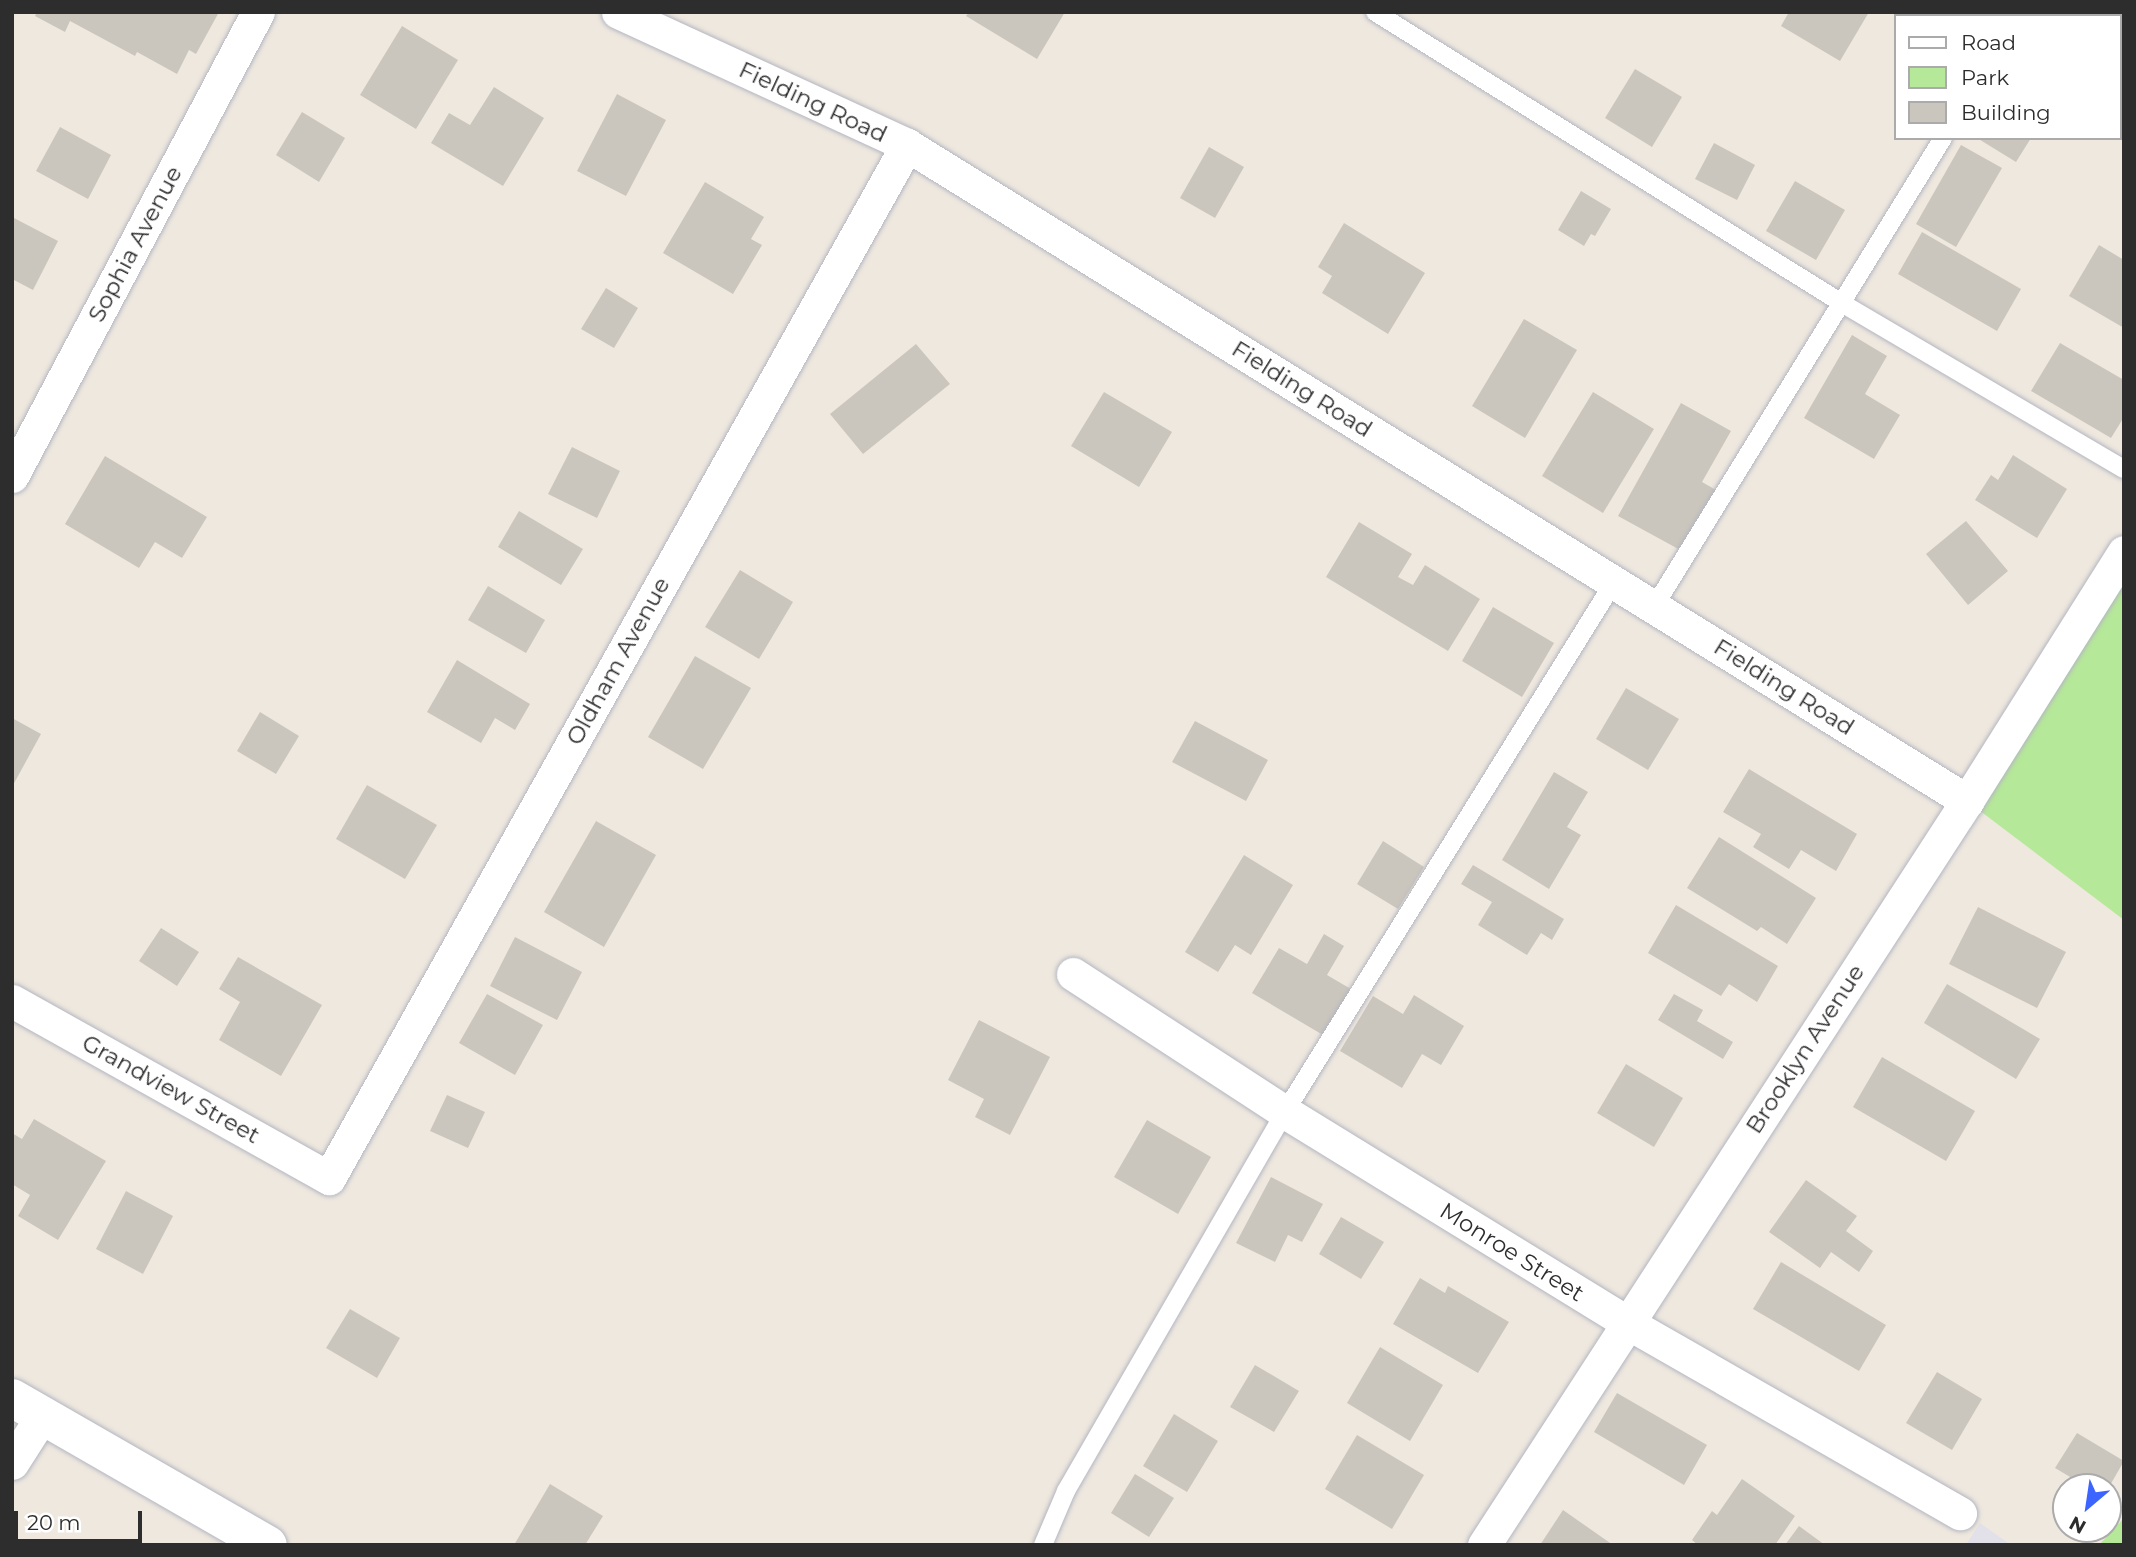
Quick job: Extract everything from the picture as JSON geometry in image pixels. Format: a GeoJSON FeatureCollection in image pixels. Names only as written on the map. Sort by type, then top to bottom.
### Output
{"type":"FeatureCollection","features":[{"type":"Feature","properties":{"kind":"main road"},"geometry":{"type":"LineString","coordinates":[[27,1407],[268,1545]]}},
{"type":"Feature","properties":{"kind":"street","name":"Sophia Avenue"},"geometry":{"type":"LineString","coordinates":[[12,476],[258,12]]}},
{"type":"Feature","properties":{"kind":"street","name":"Fielding Road"},"geometry":{"type":"LineString","coordinates":[[618,12],[907,145],[1967,800]]}},
{"type":"Feature","properties":{"kind":"street","name":"Oldham Avenue"},"geometry":{"type":"LineString","coordinates":[[329,1178],[907,145]]}},
{"type":"Feature","properties":{"kind":"street","name":"Brooklyn Avenue"},"geometry":{"type":"LineString","coordinates":[[1484,1545],[1626,1322],[1967,800],[2124,552]]}},
{"type":"Feature","properties":{"kind":"street","name":"Monroe Street"},"geometry":{"type":"LineString","coordinates":[[1073,974],[1285,1112],[1626,1322],[1960,1513]]}},
{"type":"Feature","properties":{"kind":"street","name":"Grandview Street"},"geometry":{"type":"LineString","coordinates":[[12,1001],[329,1178]]}},
{"type":"Feature","properties":{"kind":"street"},"geometry":{"type":"LineString","coordinates":[[12,1463],[27,1407]]}},
{"type":"Feature","properties":{"kind":"lane"},"geometry":{"type":"LineString","coordinates":[[1375,12],[1840,302],[2124,469]]}},
{"type":"Feature","properties":{"kind":"lane"},"geometry":{"type":"LineString","coordinates":[[1654,607],[1942,140]]}},
{"type":"Feature","properties":{"kind":"lane"},"geometry":{"type":"LineString","coordinates":[[1043,1545],[1066,1491],[1285,1112],[1614,582]]}},
{"type":"Feature","properties":{"kind":"shaded area"},"geometry":{"type":"Polygon","coordinates":[[[1980,1523],[2011,1545],[1966,1545],[1980,1523]]]}},
{"type":"Feature","properties":{"kind":"green space"},"geometry":{"type":"Polygon","coordinates":[[[2124,552],[2124,920],[1967,801],[2124,552]]]}},
{"type":"Feature","properties":{"kind":"green space"},"geometry":{"type":"Polygon","coordinates":[[[2124,1518],[2124,1545],[2099,1545],[2122,1543],[2124,1518]]]}},
{"type":"Feature","properties":{"kind":"building"},"geometry":{"type":"Polygon","coordinates":[[[37,12],[219,12],[196,54],[189,50],[177,74],[137,52],[135,56],[70,21],[65,32],[35,16],[37,12]]]}},
{"type":"Feature","properties":{"kind":"building"},"geometry":{"type":"Polygon","coordinates":[[[969,12],[1065,12],[1037,59],[966,16],[969,12]]]}},
{"type":"Feature","properties":{"kind":"building"},"geometry":{"type":"Polygon","coordinates":[[[1789,12],[1869,12],[1840,61],[1781,26],[1789,12]]]}},
{"type":"Feature","properties":{"kind":"building"},"geometry":{"type":"Polygon","coordinates":[[[402,26],[458,60],[416,129],[360,95],[402,26]]]}},
{"type":"Feature","properties":{"kind":"building"},"geometry":{"type":"Polygon","coordinates":[[[1635,69],[1682,97],[1652,147],[1605,118],[1635,69]]]}},
{"type":"Feature","properties":{"kind":"building"},"geometry":{"type":"Polygon","coordinates":[[[494,87],[544,118],[503,186],[431,143],[449,113],[470,125],[494,87]]]}},
{"type":"Feature","properties":{"kind":"building"},"geometry":{"type":"Polygon","coordinates":[[[617,94],[666,120],[626,196],[577,171],[617,94]]]}},
{"type":"Feature","properties":{"kind":"building"},"geometry":{"type":"Polygon","coordinates":[[[302,112],[345,138],[319,182],[276,155],[302,112]]]}},
{"type":"Feature","properties":{"kind":"building"},"geometry":{"type":"Polygon","coordinates":[[[60,127],[111,155],[88,199],[36,171],[60,127]]]}},
{"type":"Feature","properties":{"kind":"building"},"geometry":{"type":"Polygon","coordinates":[[[1980,140],[2030,140],[2016,162],[1980,140]]]}},
{"type":"Feature","properties":{"kind":"building"},"geometry":{"type":"Polygon","coordinates":[[[1714,143],[1755,165],[1737,200],[1695,179],[1714,143]]]}},
{"type":"Feature","properties":{"kind":"building"},"geometry":{"type":"Polygon","coordinates":[[[1961,145],[2002,168],[1956,247],[1916,224],[1961,145]]]}},
{"type":"Feature","properties":{"kind":"building"},"geometry":{"type":"Polygon","coordinates":[[[1209,147],[1244,167],[1215,218],[1180,198],[1209,147]]]}},
{"type":"Feature","properties":{"kind":"building"},"geometry":{"type":"Polygon","coordinates":[[[1795,181],[1845,210],[1816,260],[1766,231],[1795,181]]]}},
{"type":"Feature","properties":{"kind":"building"},"geometry":{"type":"Polygon","coordinates":[[[705,182],[764,217],[751,239],[762,245],[733,294],[663,253],[705,182]]]}},
{"type":"Feature","properties":{"kind":"building"},"geometry":{"type":"Polygon","coordinates":[[[1581,191],[1611,209],[1595,236],[1591,234],[1584,246],[1558,230],[1581,191]]]}},
{"type":"Feature","properties":{"kind":"building"},"geometry":{"type":"Polygon","coordinates":[[[12,217],[58,241],[33,290],[12,279],[12,217]]]}},
{"type":"Feature","properties":{"kind":"building"},"geometry":{"type":"Polygon","coordinates":[[[1344,223],[1425,273],[1388,334],[1322,293],[1332,276],[1318,267],[1344,223]]]}},
{"type":"Feature","properties":{"kind":"building"},"geometry":{"type":"Polygon","coordinates":[[[1922,232],[2021,289],[1997,331],[1898,274],[1922,232]]]}},
{"type":"Feature","properties":{"kind":"building"},"geometry":{"type":"Polygon","coordinates":[[[2099,245],[2124,260],[2124,328],[2069,296],[2099,245]]]}},
{"type":"Feature","properties":{"kind":"building"},"geometry":{"type":"Polygon","coordinates":[[[606,288],[638,308],[614,348],[581,329],[606,288]]]}},
{"type":"Feature","properties":{"kind":"building"},"geometry":{"type":"Polygon","coordinates":[[[1524,319],[1577,350],[1525,438],[1472,406],[1524,319]]]}},
{"type":"Feature","properties":{"kind":"building"},"geometry":{"type":"Polygon","coordinates":[[[1852,335],[1887,356],[1865,394],[1900,415],[1874,459],[1804,418],[1852,335]]]}},
{"type":"Feature","properties":{"kind":"building"},"geometry":{"type":"Polygon","coordinates":[[[2060,343],[2124,380],[2124,417],[2111,438],[2031,391],[2060,343]]]}},
{"type":"Feature","properties":{"kind":"building"},"geometry":{"type":"Polygon","coordinates":[[[916,344],[950,384],[863,454],[830,414],[916,344]]]}},
{"type":"Feature","properties":{"kind":"building"},"geometry":{"type":"Polygon","coordinates":[[[1104,392],[1172,432],[1139,487],[1071,446],[1104,392]]]}},
{"type":"Feature","properties":{"kind":"building"},"geometry":{"type":"Polygon","coordinates":[[[1593,392],[1654,429],[1603,513],[1542,476],[1593,392]]]}},
{"type":"Feature","properties":{"kind":"building"},"geometry":{"type":"Polygon","coordinates":[[[1681,403],[1731,431],[1702,482],[1716,490],[1682,551],[1618,516],[1681,403]]]}},
{"type":"Feature","properties":{"kind":"building"},"geometry":{"type":"Polygon","coordinates":[[[572,447],[620,471],[597,518],[548,494],[572,447]]]}},
{"type":"Feature","properties":{"kind":"building"},"geometry":{"type":"Polygon","coordinates":[[[2013,455],[2067,489],[2037,538],[1975,500],[1991,475],[1998,480],[2013,455]]]}},
{"type":"Feature","properties":{"kind":"building"},"geometry":{"type":"Polygon","coordinates":[[[105,456],[207,517],[182,558],[155,542],[139,568],[65,524],[105,456]]]}},
{"type":"Feature","properties":{"kind":"building"},"geometry":{"type":"Polygon","coordinates":[[[519,511],[583,549],[561,585],[498,547],[519,511]]]}},
{"type":"Feature","properties":{"kind":"building"},"geometry":{"type":"Polygon","coordinates":[[[1966,521],[2008,571],[1968,605],[1926,554],[1966,521]]]}},
{"type":"Feature","properties":{"kind":"building"},"geometry":{"type":"Polygon","coordinates":[[[1359,522],[1412,554],[1398,577],[1413,585],[1425,565],[1480,599],[1448,651],[1326,577],[1359,522]]]}},
{"type":"Feature","properties":{"kind":"building"},"geometry":{"type":"Polygon","coordinates":[[[740,570],[793,602],[759,659],[705,627],[740,570]]]}},
{"type":"Feature","properties":{"kind":"building"},"geometry":{"type":"Polygon","coordinates":[[[488,586],[545,620],[526,653],[468,620],[488,586]]]}},
{"type":"Feature","properties":{"kind":"building"},"geometry":{"type":"Polygon","coordinates":[[[1493,607],[1554,643],[1522,697],[1462,661],[1493,607]]]}},
{"type":"Feature","properties":{"kind":"building"},"geometry":{"type":"Polygon","coordinates":[[[695,656],[751,688],[703,769],[648,737],[695,656]]]}},
{"type":"Feature","properties":{"kind":"building"},"geometry":{"type":"Polygon","coordinates":[[[457,660],[530,704],[515,730],[495,718],[481,743],[427,712],[457,660]]]}},
{"type":"Feature","properties":{"kind":"building"},"geometry":{"type":"Polygon","coordinates":[[[1626,688],[1679,719],[1648,770],[1596,739],[1626,688]]]}},
{"type":"Feature","properties":{"kind":"building"},"geometry":{"type":"Polygon","coordinates":[[[260,712],[299,736],[276,774],[237,751],[260,712]]]}},
{"type":"Feature","properties":{"kind":"building"},"geometry":{"type":"Polygon","coordinates":[[[12,718],[41,734],[12,787],[12,718]]]}},
{"type":"Feature","properties":{"kind":"building"},"geometry":{"type":"Polygon","coordinates":[[[1195,721],[1268,760],[1246,801],[1172,762],[1195,721]]]}},
{"type":"Feature","properties":{"kind":"building"},"geometry":{"type":"Polygon","coordinates":[[[1749,769],[1857,834],[1836,871],[1801,850],[1789,869],[1753,847],[1761,834],[1723,812],[1749,769]]]}},
{"type":"Feature","properties":{"kind":"building"},"geometry":{"type":"Polygon","coordinates":[[[1554,772],[1588,792],[1567,827],[1581,835],[1549,889],[1502,860],[1554,772]]]}},
{"type":"Feature","properties":{"kind":"building"},"geometry":{"type":"Polygon","coordinates":[[[367,785],[437,825],[405,879],[336,839],[367,785]]]}},
{"type":"Feature","properties":{"kind":"building"},"geometry":{"type":"Polygon","coordinates":[[[596,821],[656,855],[604,947],[544,912],[596,821]]]}},
{"type":"Feature","properties":{"kind":"building"},"geometry":{"type":"Polygon","coordinates":[[[1719,837],[1816,898],[1787,944],[1761,927],[1757,931],[1687,888],[1719,837]]]}},
{"type":"Feature","properties":{"kind":"building"},"geometry":{"type":"Polygon","coordinates":[[[1383,841],[1424,867],[1398,909],[1357,884],[1383,841]]]}},
{"type":"Feature","properties":{"kind":"building"},"geometry":{"type":"Polygon","coordinates":[[[1244,855],[1293,885],[1251,955],[1235,945],[1218,972],[1185,952],[1244,855]]]}},
{"type":"Feature","properties":{"kind":"building"},"geometry":{"type":"Polygon","coordinates":[[[1473,865],[1564,919],[1552,940],[1541,933],[1527,955],[1478,925],[1492,902],[1461,884],[1473,865]]]}},
{"type":"Feature","properties":{"kind":"building"},"geometry":{"type":"Polygon","coordinates":[[[1676,905],[1778,966],[1757,1002],[1729,984],[1721,996],[1648,953],[1676,905]]]}},
{"type":"Feature","properties":{"kind":"building"},"geometry":{"type":"Polygon","coordinates":[[[1978,907],[2066,952],[2037,1008],[1949,964],[1978,907]]]}},
{"type":"Feature","properties":{"kind":"building"},"geometry":{"type":"Polygon","coordinates":[[[161,928],[199,952],[177,986],[139,961],[161,928]]]}},
{"type":"Feature","properties":{"kind":"building"},"geometry":{"type":"Polygon","coordinates":[[[1324,934],[1344,946],[1327,975],[1356,992],[1328,1038],[1252,993],[1279,948],[1307,964],[1324,934]]]}},
{"type":"Feature","properties":{"kind":"building"},"geometry":{"type":"Polygon","coordinates":[[[515,937],[582,972],[557,1020],[490,986],[515,937]]]}},
{"type":"Feature","properties":{"kind":"building"},"geometry":{"type":"Polygon","coordinates":[[[238,957],[322,1005],[281,1076],[219,1040],[240,1002],[219,989],[238,957]]]}},
{"type":"Feature","properties":{"kind":"building"},"geometry":{"type":"Polygon","coordinates":[[[1947,984],[2040,1039],[2016,1079],[1924,1023],[1947,984]]]}},
{"type":"Feature","properties":{"kind":"building"},"geometry":{"type":"Polygon","coordinates":[[[487,994],[543,1025],[515,1075],[459,1043],[487,994]]]}},
{"type":"Feature","properties":{"kind":"building"},"geometry":{"type":"Polygon","coordinates":[[[1674,994],[1703,1010],[1697,1021],[1733,1042],[1723,1059],[1658,1020],[1674,994]]]}},
{"type":"Feature","properties":{"kind":"building"},"geometry":{"type":"Polygon","coordinates":[[[1414,995],[1464,1026],[1441,1065],[1422,1054],[1402,1088],[1340,1051],[1373,996],[1403,1014],[1414,995]]]}},
{"type":"Feature","properties":{"kind":"building"},"geometry":{"type":"Polygon","coordinates":[[[979,1020],[1050,1057],[1010,1135],[975,1117],[984,1099],[948,1080],[979,1020]]]}},
{"type":"Feature","properties":{"kind":"building"},"geometry":{"type":"Polygon","coordinates":[[[1882,1057],[1975,1111],[1946,1161],[1853,1107],[1882,1057]]]}},
{"type":"Feature","properties":{"kind":"building"},"geometry":{"type":"Polygon","coordinates":[[[1626,1064],[1683,1098],[1654,1147],[1597,1113],[1626,1064]]]}},
{"type":"Feature","properties":{"kind":"building"},"geometry":{"type":"Polygon","coordinates":[[[447,1095],[485,1112],[468,1148],[430,1131],[447,1095]]]}},
{"type":"Feature","properties":{"kind":"building"},"geometry":{"type":"Polygon","coordinates":[[[34,1119],[106,1161],[58,1240],[18,1216],[30,1195],[12,1184],[12,1133],[22,1139],[34,1119]]]}},
{"type":"Feature","properties":{"kind":"building"},"geometry":{"type":"Polygon","coordinates":[[[1147,1120],[1211,1157],[1178,1214],[1114,1177],[1147,1120]]]}},
{"type":"Feature","properties":{"kind":"building"},"geometry":{"type":"Polygon","coordinates":[[[1271,1177],[1323,1204],[1302,1242],[1288,1235],[1275,1262],[1236,1243],[1271,1177]]]}},
{"type":"Feature","properties":{"kind":"building"},"geometry":{"type":"Polygon","coordinates":[[[1806,1180],[1857,1216],[1846,1231],[1873,1251],[1859,1272],[1831,1252],[1820,1268],[1769,1232],[1806,1180]]]}},
{"type":"Feature","properties":{"kind":"building"},"geometry":{"type":"Polygon","coordinates":[[[126,1191],[173,1216],[143,1274],[96,1249],[126,1191]]]}},
{"type":"Feature","properties":{"kind":"building"},"geometry":{"type":"Polygon","coordinates":[[[1341,1217],[1384,1242],[1361,1279],[1319,1254],[1341,1217]]]}},
{"type":"Feature","properties":{"kind":"building"},"geometry":{"type":"Polygon","coordinates":[[[1781,1262],[1886,1325],[1859,1371],[1753,1309],[1781,1262]]]}},
{"type":"Feature","properties":{"kind":"building"},"geometry":{"type":"Polygon","coordinates":[[[1420,1278],[1445,1293],[1448,1286],[1509,1322],[1478,1373],[1393,1324],[1420,1278]]]}},
{"type":"Feature","properties":{"kind":"building"},"geometry":{"type":"Polygon","coordinates":[[[350,1309],[400,1338],[377,1378],[326,1348],[350,1309]]]}},
{"type":"Feature","properties":{"kind":"building"},"geometry":{"type":"Polygon","coordinates":[[[1380,1347],[1443,1385],[1410,1441],[1347,1403],[1380,1347]]]}},
{"type":"Feature","properties":{"kind":"building"},"geometry":{"type":"Polygon","coordinates":[[[1255,1365],[1299,1391],[1274,1432],[1230,1407],[1255,1365]]]}},
{"type":"Feature","properties":{"kind":"building"},"geometry":{"type":"Polygon","coordinates":[[[1937,1372],[1982,1399],[1952,1450],[1906,1423],[1937,1372]]]}},
{"type":"Feature","properties":{"kind":"building"},"geometry":{"type":"Polygon","coordinates":[[[1617,1393],[1707,1445],[1684,1485],[1594,1432],[1617,1393]]]}},
{"type":"Feature","properties":{"kind":"building"},"geometry":{"type":"Polygon","coordinates":[[[1174,1414],[1218,1441],[1187,1492],[1143,1466],[1174,1414]]]}},
{"type":"Feature","properties":{"kind":"building"},"geometry":{"type":"Polygon","coordinates":[[[2077,1433],[2124,1461],[2117,1473],[2063,1473],[2055,1468],[2077,1433]]]}},
{"type":"Feature","properties":{"kind":"building"},"geometry":{"type":"Polygon","coordinates":[[[1357,1435],[1424,1475],[1392,1529],[1325,1489],[1357,1435]]]}},
{"type":"Feature","properties":{"kind":"building"},"geometry":{"type":"Polygon","coordinates":[[[1135,1474],[1174,1498],[1149,1537],[1111,1513],[1135,1474]]]}},
{"type":"Feature","properties":{"kind":"building"},"geometry":{"type":"Polygon","coordinates":[[[1742,1479],[1795,1516],[1775,1545],[1698,1545],[1692,1540],[1712,1511],[1717,1515],[1742,1479]]]}},
{"type":"Feature","properties":{"kind":"building"},"geometry":{"type":"Polygon","coordinates":[[[550,1484],[603,1516],[585,1545],[514,1545],[550,1484]]]}},
{"type":"Feature","properties":{"kind":"building"},"geometry":{"type":"Polygon","coordinates":[[[1563,1510],[1613,1545],[1540,1545],[1563,1510]]]}},
{"type":"Feature","properties":{"kind":"building"},"geometry":{"type":"Polygon","coordinates":[[[1799,1526],[1825,1545],[1785,1545],[1799,1526]]]}}]}
